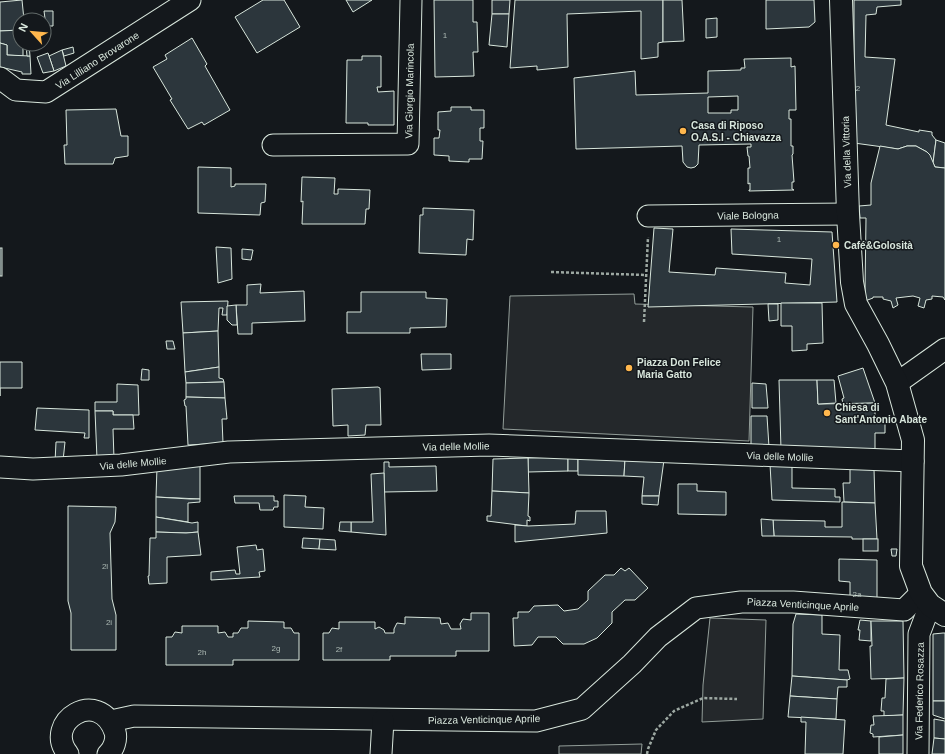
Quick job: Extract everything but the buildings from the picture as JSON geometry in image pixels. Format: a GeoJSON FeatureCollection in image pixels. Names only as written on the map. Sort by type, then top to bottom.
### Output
{"type":"FeatureCollection","features":[{"type":"Feature","properties":{"kind":"street","name":"Via Lilliano Brovarone"},"geometry":{"type":"LineString","coordinates":[[0,78],[16,90],[46,92],[190,0]]}},
{"type":"Feature","properties":{"kind":"street","name":"Via Giorgio Marincola"},"geometry":{"type":"LineString","coordinates":[[273,145],[408,144],[411,0]]}},
{"type":"Feature","properties":{"kind":"street","name":"Via della Vittoria"},"geometry":{"type":"LineString","coordinates":[[841,0],[848,214],[852,282],[856,304],[878,344],[896,383]]}},
{"type":"Feature","properties":{"kind":"street","name":"Viale Bologna"},"geometry":{"type":"LineString","coordinates":[[648,216],[848,214]]}},
{"type":"Feature","properties":{"kind":"street"},"geometry":{"type":"LineString","coordinates":[[932,605],[911,566],[913,440],[896,383],[945,349]]}},
{"type":"Feature","properties":{"kind":"street","name":"Via delle Mollie"},"geometry":{"type":"LineString","coordinates":[[0,467],[33,469],[121,465],[229,452],[489,445],[913,461]]}},
{"type":"Feature","properties":{"kind":"street","name":"Piazza Venticinque Aprile"},"geometry":{"type":"LineString","coordinates":[[111,721],[134,716],[536,721],[582,709],[632,664],[658,637],[696,608],[741,602],[793,602],[904,610],[932,605]]}},
{"type":"Feature","properties":{"kind":"street","name":"Via Federico Rosazza"},"geometry":{"type":"LineString","coordinates":[[918,754],[919,634],[932,605]]}},
{"type":"Feature","properties":{"kind":"street"},"geometry":{"type":"LineString","coordinates":[[68,754],[63,748],[62,733],[68,719],[82,710],[98,711],[111,721],[116,736],[112,750],[108,754]]}},
{"type":"Feature","properties":{"kind":"street"},"geometry":{"type":"LineString","coordinates":[[380,754],[383,720]]}},
{"type":"Feature","properties":{"kind":"path"},"geometry":{"type":"LineString","coordinates":[[644,322],[648,216]]}},
{"type":"Feature","properties":{"kind":"path"},"geometry":{"type":"LineString","coordinates":[[551,272],[646,275]]}},
{"type":"Feature","properties":{"kind":"path"},"geometry":{"type":"LineString","coordinates":[[647,754],[656,730],[674,712],[703,698],[737,699]]}},
{"type":"Feature","properties":{"kind":"shaded area","name":"Piazza Don Felice Maria Gatto"},"geometry":{"type":"Polygon","coordinates":[[[634,294],[635,304],[753,307],[749,441],[503,429],[510,296],[634,294]]]}},
{"type":"Feature","properties":{"kind":"shaded area"},"geometry":{"type":"Polygon","coordinates":[[[710,618],[766,620],[763,719],[702,722],[703,685],[710,618]]]}},
{"type":"Feature","properties":{"kind":"shaded area"},"geometry":{"type":"Polygon","coordinates":[[[642,744],[641,754],[559,754],[559,746],[642,744]]]}},
{"type":"Feature","properties":{"kind":"place","name":"Casa di Riposo O.A.S.I - Chiavazza"},"geometry":{"type":"Point","coordinates":[683,131]}},
{"type":"Feature","properties":{"kind":"place","name":"Café&Golosità"},"geometry":{"type":"Point","coordinates":[836,245]}},
{"type":"Feature","properties":{"kind":"place","name":"Piazza Don Felice Maria Gatto"},"geometry":{"type":"Point","coordinates":[629,368]}},
{"type":"Feature","properties":{"kind":"place","name":"Chiesa di Sant'Antonio Abate"},"geometry":{"type":"Point","coordinates":[827,413]}}]}
